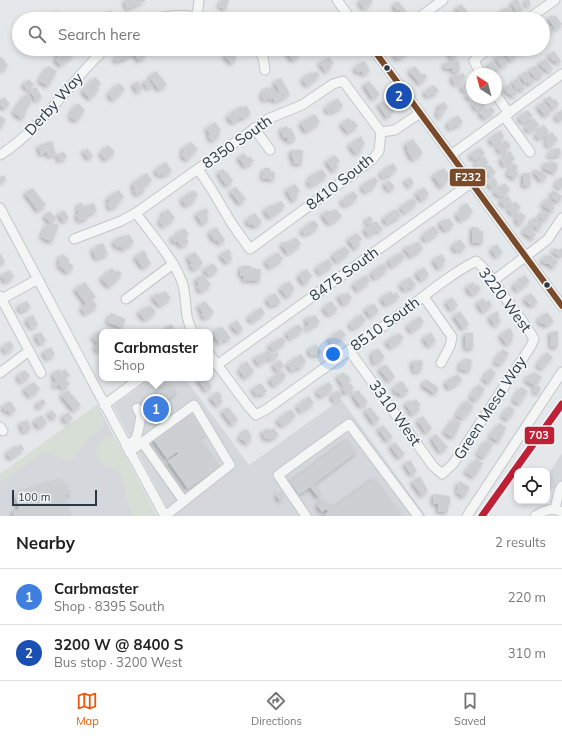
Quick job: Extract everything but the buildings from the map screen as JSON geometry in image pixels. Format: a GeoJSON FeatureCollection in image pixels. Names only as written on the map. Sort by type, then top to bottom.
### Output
{"type":"FeatureCollection","features":[{"type":"Feature","properties":{"kind":"street"},"geometry":{"type":"LineString","coordinates":[[197,12],[199,0]]}},
{"type":"Feature","properties":{"kind":"street"},"geometry":{"type":"LineString","coordinates":[[337,0],[346,12]]}},
{"type":"Feature","properties":{"kind":"street"},"geometry":{"type":"LineString","coordinates":[[426,12],[442,0]]}},
{"type":"Feature","properties":{"kind":"street"},"geometry":{"type":"LineString","coordinates":[[538,12],[554,0]]}},
{"type":"Feature","properties":{"kind":"street","name":"Derby Way"},"geometry":{"type":"LineString","coordinates":[[0,155],[26,136],[77,77],[98,56]]}},
{"type":"Feature","properties":{"kind":"street"},"geometry":{"type":"LineString","coordinates":[[262,56],[265,70]]}},
{"type":"Feature","properties":{"kind":"street"},"geometry":{"type":"LineString","coordinates":[[379,56],[562,306]]}},
{"type":"Feature","properties":{"kind":"street"},"geometry":{"type":"LineString","coordinates":[[478,68],[474,61],[479,56]]}},
{"type":"Feature","properties":{"kind":"street"},"geometry":{"type":"LineString","coordinates":[[451,155],[561,77]]}},
{"type":"Feature","properties":{"kind":"street","name":"8350 South"},"geometry":{"type":"LineString","coordinates":[[74,239],[121,221],[136,213],[254,128],[268,119],[302,105],[333,84],[343,82],[382,132]]}},
{"type":"Feature","properties":{"kind":"street"},"geometry":{"type":"LineString","coordinates":[[501,104],[530,152]]}},
{"type":"Feature","properties":{"kind":"street"},"geometry":{"type":"LineString","coordinates":[[382,132],[395,130],[420,113]]}},
{"type":"Feature","properties":{"kind":"street"},"geometry":{"type":"LineString","coordinates":[[254,128],[270,150]]}},
{"type":"Feature","properties":{"kind":"street","name":"8410 South"},"geometry":{"type":"LineString","coordinates":[[198,169],[232,224],[250,249],[373,159],[378,151],[382,132]]}},
{"type":"Feature","properties":{"kind":"street","name":"8475 South"},"geometry":{"type":"LineString","coordinates":[[217,365],[471,182]]}},
{"type":"Feature","properties":{"kind":"street"},"geometry":{"type":"LineString","coordinates":[[0,208],[104,405],[128,449],[165,516],[183,500],[230,465],[194,405],[142,442],[128,449]]}},
{"type":"Feature","properties":{"kind":"street"},"geometry":{"type":"LineString","coordinates":[[136,213],[173,264],[182,283],[187,320],[192,329]]}},
{"type":"Feature","properties":{"kind":"street"},"geometry":{"type":"LineString","coordinates":[[493,281],[548,239],[562,218]]}},
{"type":"Feature","properties":{"kind":"street","name":"8510 South"},"geometry":{"type":"LineString","coordinates":[[217,365],[256,415],[267,409],[466,266],[476,261]]}},
{"type":"Feature","properties":{"kind":"street","name":"3220 West"},"geometry":{"type":"LineString","coordinates":[[476,261],[493,281],[534,339]]}},
{"type":"Feature","properties":{"kind":"street"},"geometry":{"type":"LineString","coordinates":[[126,298],[173,264]]}},
{"type":"Feature","properties":{"kind":"street"},"geometry":{"type":"LineString","coordinates":[[38,279],[0,298],[41,373]]}},
{"type":"Feature","properties":{"kind":"street"},"geometry":{"type":"LineString","coordinates":[[424,297],[452,337],[450,346],[441,363]]}},
{"type":"Feature","properties":{"kind":"street","name":"Green Mesa Way"},"geometry":{"type":"LineString","coordinates":[[442,474],[453,464],[531,346],[534,339]]}},
{"type":"Feature","properties":{"kind":"street","name":"3310 West"},"geometry":{"type":"LineString","coordinates":[[348,350],[433,466],[442,474]]}},
{"type":"Feature","properties":{"kind":"street"},"geometry":{"type":"LineString","coordinates":[[0,372],[29,351]]}},
{"type":"Feature","properties":{"kind":"street"},"geometry":{"type":"LineString","coordinates":[[213,359],[217,365]]}},
{"type":"Feature","properties":{"kind":"street"},"geometry":{"type":"LineString","coordinates":[[467,516],[562,372]]}},
{"type":"Feature","properties":{"kind":"street"},"geometry":{"type":"LineString","coordinates":[[104,405],[137,381]]}},
{"type":"Feature","properties":{"kind":"street"},"geometry":{"type":"LineString","coordinates":[[128,449],[135,440],[138,432],[141,416],[137,408]]}},
{"type":"Feature","properties":{"kind":"street"},"geometry":{"type":"LineString","coordinates":[[306,516],[278,476],[349,424],[418,516]]}},
{"type":"Feature","properties":{"kind":"street"},"geometry":{"type":"LineString","coordinates":[[142,442],[183,500]]}},
{"type":"Feature","properties":{"kind":"street"},"geometry":{"type":"LineString","coordinates":[[535,516],[546,510],[558,511],[559,491],[562,486]]}},
{"type":"Feature","properties":{"kind":"shaded area"},"geometry":{"type":"Polygon","coordinates":[[[148,381],[187,381],[249,465],[341,399],[426,516],[170,516],[171,515],[113,406],[148,381]]]}},
{"type":"Feature","properties":{"kind":"shaded area"},"geometry":{"type":"Polygon","coordinates":[[[97,405],[157,516],[0,516],[0,474],[97,405]]]}},
{"type":"Feature","properties":{"kind":"shaded area"},"geometry":{"type":"Polygon","coordinates":[[[95,406],[104,424],[101,429],[88,440],[74,458],[70,460],[62,459],[45,451],[0,483],[0,474],[95,406]]]}},
{"type":"Feature","properties":{"kind":"shaded area"},"geometry":{"type":"Polygon","coordinates":[[[112,435],[114,436],[157,516],[132,516],[120,472],[104,466],[97,458],[96,454],[98,446],[104,439],[112,435]]]}},
{"type":"Feature","properties":{"kind":"shaded area"},"geometry":{"type":"Polygon","coordinates":[[[562,453],[562,482],[550,491],[550,471],[562,453]]]}},
{"type":"Feature","properties":{"kind":"transit line","name":"F232"},"geometry":{"type":"LineString","coordinates":[[378,56],[562,306]]}},
{"type":"Feature","properties":{"kind":"transit line","name":"703"},"geometry":{"type":"LineString","coordinates":[[482,516],[562,404]]}},
{"type":"Feature","properties":{"kind":"place","name":"3200 W @ 8400 S"},"geometry":{"type":"Point","coordinates":[399,96]}},
{"type":"Feature","properties":{"kind":"place","name":"Carbmaster"},"geometry":{"type":"Point","coordinates":[156,409]}}]}
